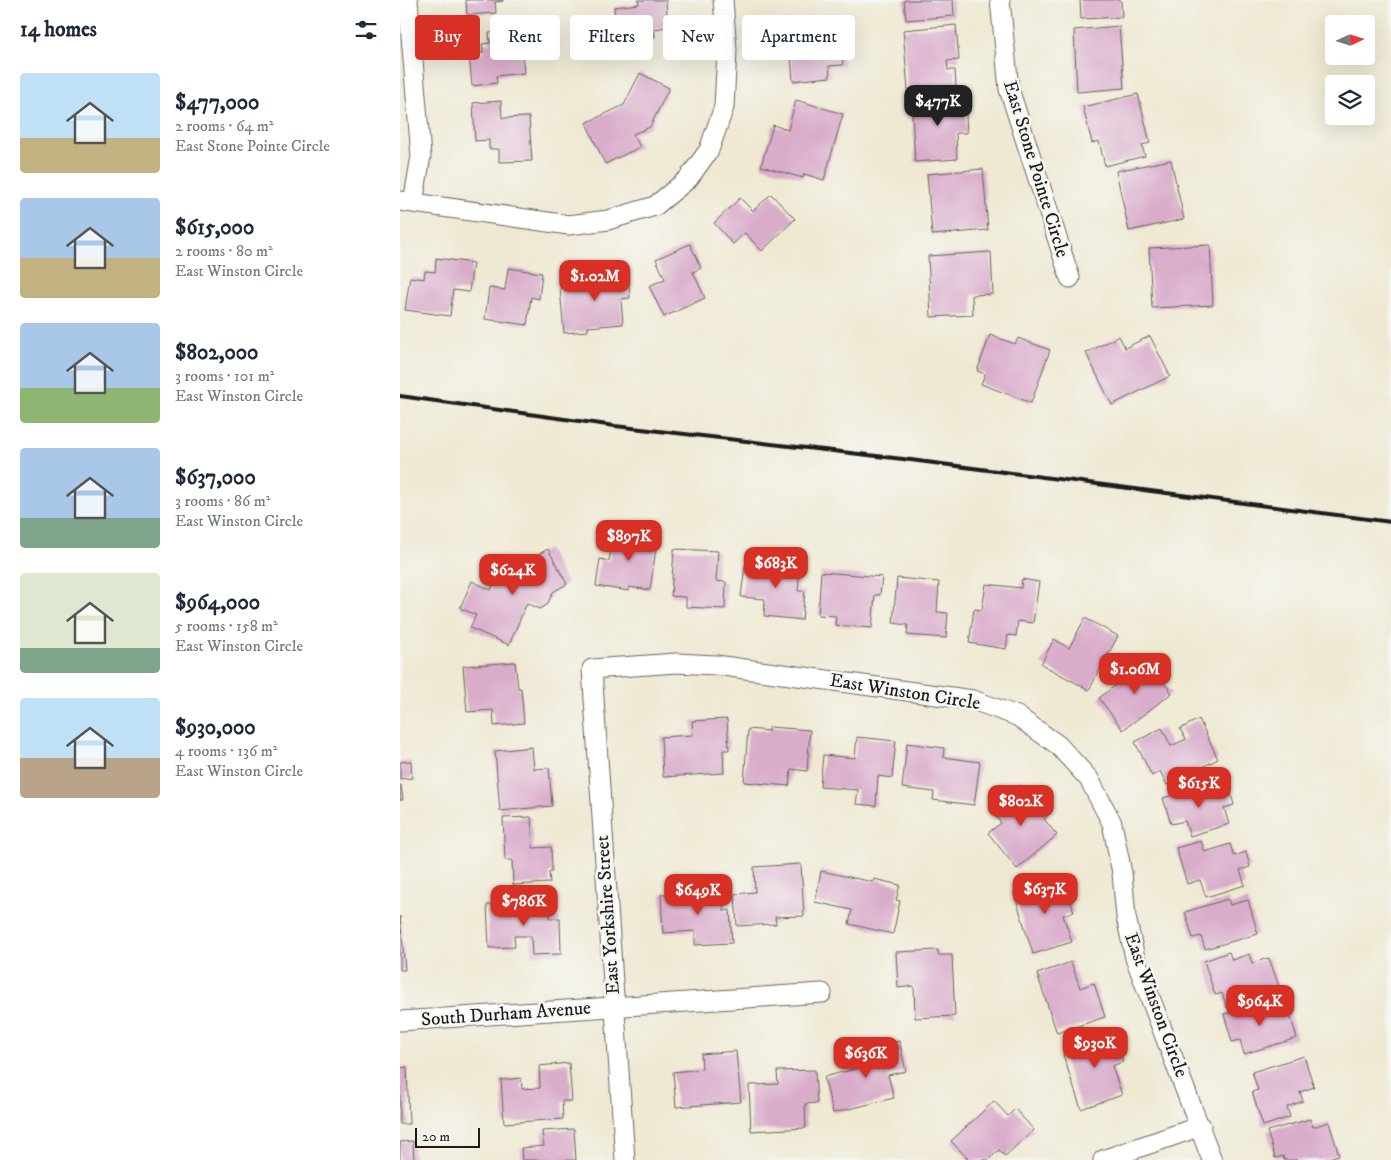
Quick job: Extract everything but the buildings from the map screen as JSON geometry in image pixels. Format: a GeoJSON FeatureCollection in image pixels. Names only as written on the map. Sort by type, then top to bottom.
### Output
{"type":"FeatureCollection","features":[{"type":"Feature","properties":{"kind":"street"},"geometry":{"type":"LineString","coordinates":[[408,0],[421,156],[406,202],[569,225],[608,220],[655,206],[688,179],[709,150],[724,107],[727,50],[723,0]]}},
{"type":"Feature","properties":{"kind":"street","name":"East Stone Pointe Circle"},"geometry":{"type":"LineString","coordinates":[[1000,0],[1008,89],[1070,278]]}},
{"type":"Feature","properties":{"kind":"street","name":"East Winston Circle"},"geometry":{"type":"LineString","coordinates":[[592,669],[676,663],[716,664],[973,700],[1017,716],[1058,745],[1089,779],[1112,823],[1122,873],[1126,917],[1135,958],[1201,1126],[1212,1160]]}},
{"type":"Feature","properties":{"kind":"street","name":"East Yorkshire Street"},"geometry":{"type":"LineString","coordinates":[[592,669],[625,1160]]}},
{"type":"Feature","properties":{"kind":"street","name":"South Durham Avenue"},"geometry":{"type":"LineString","coordinates":[[400,1021],[822,993]]}},
{"type":"Feature","properties":{"kind":"street"},"geometry":{"type":"LineString","coordinates":[[1103,1160],[1201,1126]]}},
{"type":"Feature","properties":{"kind":"railway"},"geometry":{"type":"LineString","coordinates":[[400,396],[615,426],[903,459],[1391,522]]}}]}
